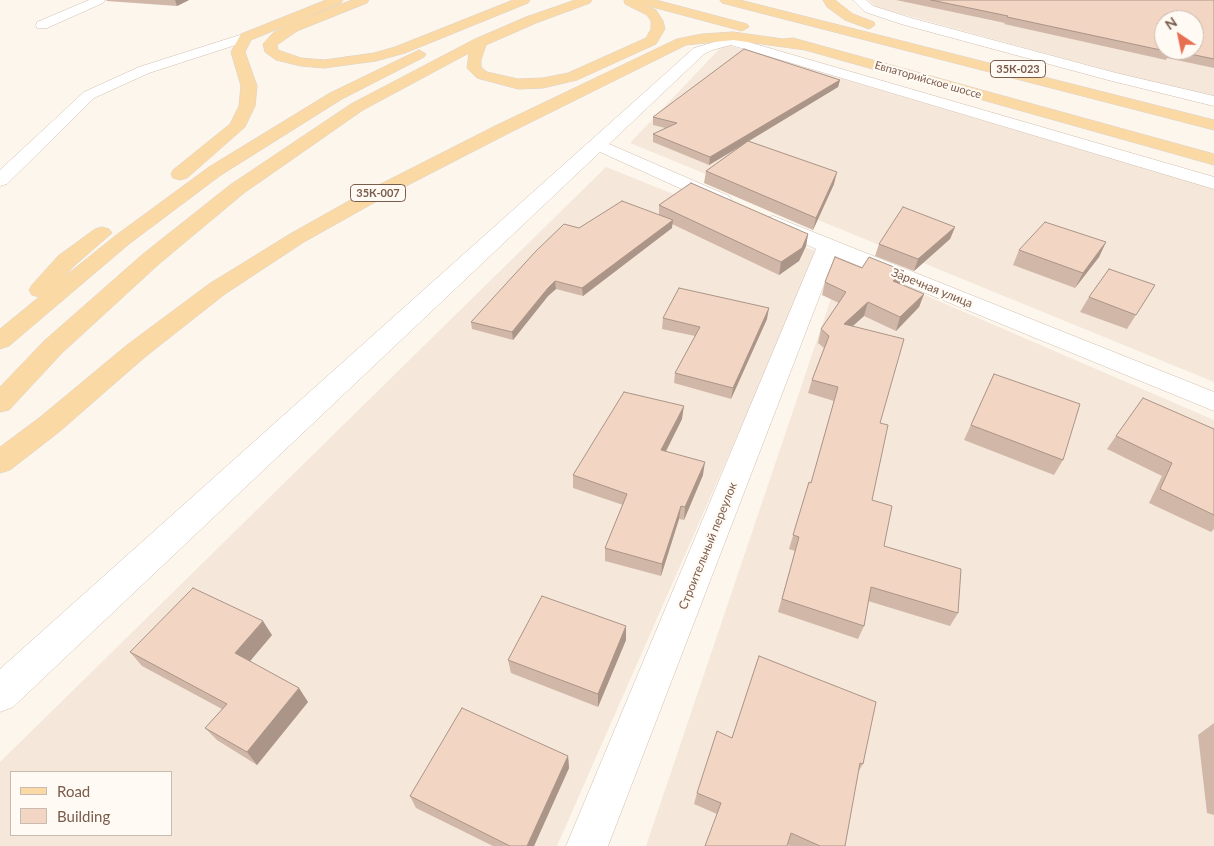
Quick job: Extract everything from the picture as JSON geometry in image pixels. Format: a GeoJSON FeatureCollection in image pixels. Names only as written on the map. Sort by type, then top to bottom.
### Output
{"type":"FeatureCollection","features":[{"type":"Feature","properties":{"kind":"main road"},"geometry":{"type":"LineString","coordinates":[[166,185],[205,156],[237,127],[247,106],[249,86],[238,52],[246,37],[337,0]]}},
{"type":"Feature","properties":{"kind":"main road"},"geometry":{"type":"LineString","coordinates":[[363,0],[292,28],[278,36],[270,44],[272,52],[281,57],[301,62],[324,64],[376,57],[400,50],[524,0]]}},
{"type":"Feature","properties":{"kind":"main road"},"geometry":{"type":"LineString","coordinates":[[0,341],[122,240],[215,171],[281,129],[336,96],[421,52],[485,23],[544,0]]}},
{"type":"Feature","properties":{"kind":"main road"},"geometry":{"type":"LineString","coordinates":[[0,403],[53,347],[151,259],[237,189],[357,107],[480,42],[531,20],[586,0]]}},
{"type":"Feature","properties":{"kind":"main road"},"geometry":{"type":"LineString","coordinates":[[480,42],[474,60],[474,68],[482,75],[518,84],[543,83],[572,77],[651,41],[658,28],[657,21],[652,13],[628,0]]}},
{"type":"Feature","properties":{"kind":"main road","name":"Евпаторийское шоссе"},"geometry":{"type":"LineString","coordinates":[[642,0],[1214,160]]}},
{"type":"Feature","properties":{"kind":"main road"},"geometry":{"type":"LineString","coordinates":[[726,0],[1214,124]]}},
{"type":"Feature","properties":{"kind":"main road","name":"35К-023"},"geometry":{"type":"LineString","coordinates":[[829,0],[831,4],[848,17],[891,34],[1214,124]]}},
{"type":"Feature","properties":{"kind":"main road","name":"35К-007"},"geometry":{"type":"LineString","coordinates":[[0,462],[49,425],[136,351],[218,289],[297,238],[370,197],[682,42],[702,38],[733,36],[806,46]]}},
{"type":"Feature","properties":{"kind":"main road"},"geometry":{"type":"LineString","coordinates":[[0,337],[66,261],[112,226]]}},
{"type":"Feature","properties":{"kind":"street"},"geometry":{"type":"LineString","coordinates":[[42,25],[99,0]]}},
{"type":"Feature","properties":{"kind":"street"},"geometry":{"type":"LineString","coordinates":[[859,0],[869,9],[906,21],[1113,77],[1214,101]]}},
{"type":"Feature","properties":{"kind":"street"},"geometry":{"type":"LineString","coordinates":[[0,180],[90,95],[144,70],[246,37]]}},
{"type":"Feature","properties":{"kind":"street"},"geometry":{"type":"LineString","coordinates":[[0,694],[699,51],[715,44],[731,40],[1214,183]]}},
{"type":"Feature","properties":{"kind":"street","name":"Заречная улица"},"geometry":{"type":"LineString","coordinates":[[598,145],[828,246],[1214,402]]}},
{"type":"Feature","properties":{"kind":"street","name":"Строительный переулок"},"geometry":{"type":"LineString","coordinates":[[587,846],[828,246]]}},
{"type":"Feature","properties":{"kind":"shaded area"},"geometry":{"type":"Polygon","coordinates":[[[868,0],[1214,0],[1214,96],[1147,81],[876,7],[868,0]]]}},
{"type":"Feature","properties":{"kind":"shaded area"},"geometry":{"type":"Polygon","coordinates":[[[724,44],[1214,189],[1214,382],[630,143],[724,44]]]}},
{"type":"Feature","properties":{"kind":"shaded area"},"geometry":{"type":"Polygon","coordinates":[[[606,167],[818,252],[557,846],[0,846],[0,762],[606,167]]]}},
{"type":"Feature","properties":{"kind":"shaded area"},"geometry":{"type":"Polygon","coordinates":[[[844,260],[1214,420],[1214,846],[646,846],[844,260]]]}},
{"type":"Feature","properties":{"kind":"building"},"geometry":{"type":"Polygon","coordinates":[[[931,0],[1214,0],[1214,59],[1204,57],[1204,10],[1154,10],[1154,49],[931,0]]]}},
{"type":"Feature","properties":{"kind":"building"},"geometry":{"type":"Polygon","coordinates":[[[744,49],[840,80],[710,157],[653,134],[677,123],[653,117],[744,49]]]}},
{"type":"Feature","properties":{"kind":"building"},"geometry":{"type":"Polygon","coordinates":[[[748,141],[837,172],[816,218],[706,171],[748,141]]]}},
{"type":"Feature","properties":{"kind":"building"},"geometry":{"type":"Polygon","coordinates":[[[691,183],[808,234],[802,248],[781,262],[659,205],[691,183]]]}},
{"type":"Feature","properties":{"kind":"building"},"geometry":{"type":"Polygon","coordinates":[[[622,201],[673,220],[582,288],[555,281],[512,332],[471,322],[536,251],[564,224],[579,228],[622,201]]]}},
{"type":"Feature","properties":{"kind":"building"},"geometry":{"type":"Polygon","coordinates":[[[903,207],[955,227],[918,259],[879,244],[903,207]]]}},
{"type":"Feature","properties":{"kind":"building"},"geometry":{"type":"Polygon","coordinates":[[[1045,222],[1106,242],[1083,273],[1019,250],[1045,222]]]}},
{"type":"Feature","properties":{"kind":"building"},"geometry":{"type":"Polygon","coordinates":[[[835,257],[862,268],[869,257],[904,271],[893,281],[924,294],[900,317],[868,302],[844,324],[904,339],[880,423],[888,425],[872,500],[892,506],[884,546],[961,569],[958,613],[871,587],[864,626],[782,599],[799,537],[793,535],[809,482],[811,483],[838,387],[812,380],[829,336],[821,329],[846,292],[825,282],[835,257]]]}},
{"type":"Feature","properties":{"kind":"building"},"geometry":{"type":"Polygon","coordinates":[[[1109,269],[1155,285],[1136,315],[1089,297],[1109,269]]]}},
{"type":"Feature","properties":{"kind":"building"},"geometry":{"type":"Polygon","coordinates":[[[679,288],[769,308],[733,388],[675,373],[700,327],[663,318],[679,288]]]}},
{"type":"Feature","properties":{"kind":"building"},"geometry":{"type":"Polygon","coordinates":[[[994,374],[1080,404],[1063,460],[971,425],[994,374]]]}},
{"type":"Feature","properties":{"kind":"building"},"geometry":{"type":"Polygon","coordinates":[[[624,392],[684,406],[661,450],[705,462],[685,507],[681,506],[662,564],[605,548],[627,494],[573,475],[624,392]]]}},
{"type":"Feature","properties":{"kind":"building"},"geometry":{"type":"Polygon","coordinates":[[[1143,398],[1214,429],[1214,515],[1160,489],[1172,463],[1116,436],[1143,398]]]}},
{"type":"Feature","properties":{"kind":"building"},"geometry":{"type":"Polygon","coordinates":[[[193,588],[263,621],[235,653],[299,688],[247,752],[205,728],[227,704],[130,652],[193,588]]]}},
{"type":"Feature","properties":{"kind":"building"},"geometry":{"type":"Polygon","coordinates":[[[542,596],[626,626],[598,694],[508,660],[542,596]]]}},
{"type":"Feature","properties":{"kind":"building"},"geometry":{"type":"Polygon","coordinates":[[[759,656],[876,702],[863,764],[860,763],[845,846],[820,846],[791,833],[787,846],[705,846],[721,803],[697,793],[717,731],[732,738],[759,656]]]}},
{"type":"Feature","properties":{"kind":"building"},"geometry":{"type":"Polygon","coordinates":[[[462,708],[568,756],[527,846],[510,846],[410,796],[462,708]]]}}]}
